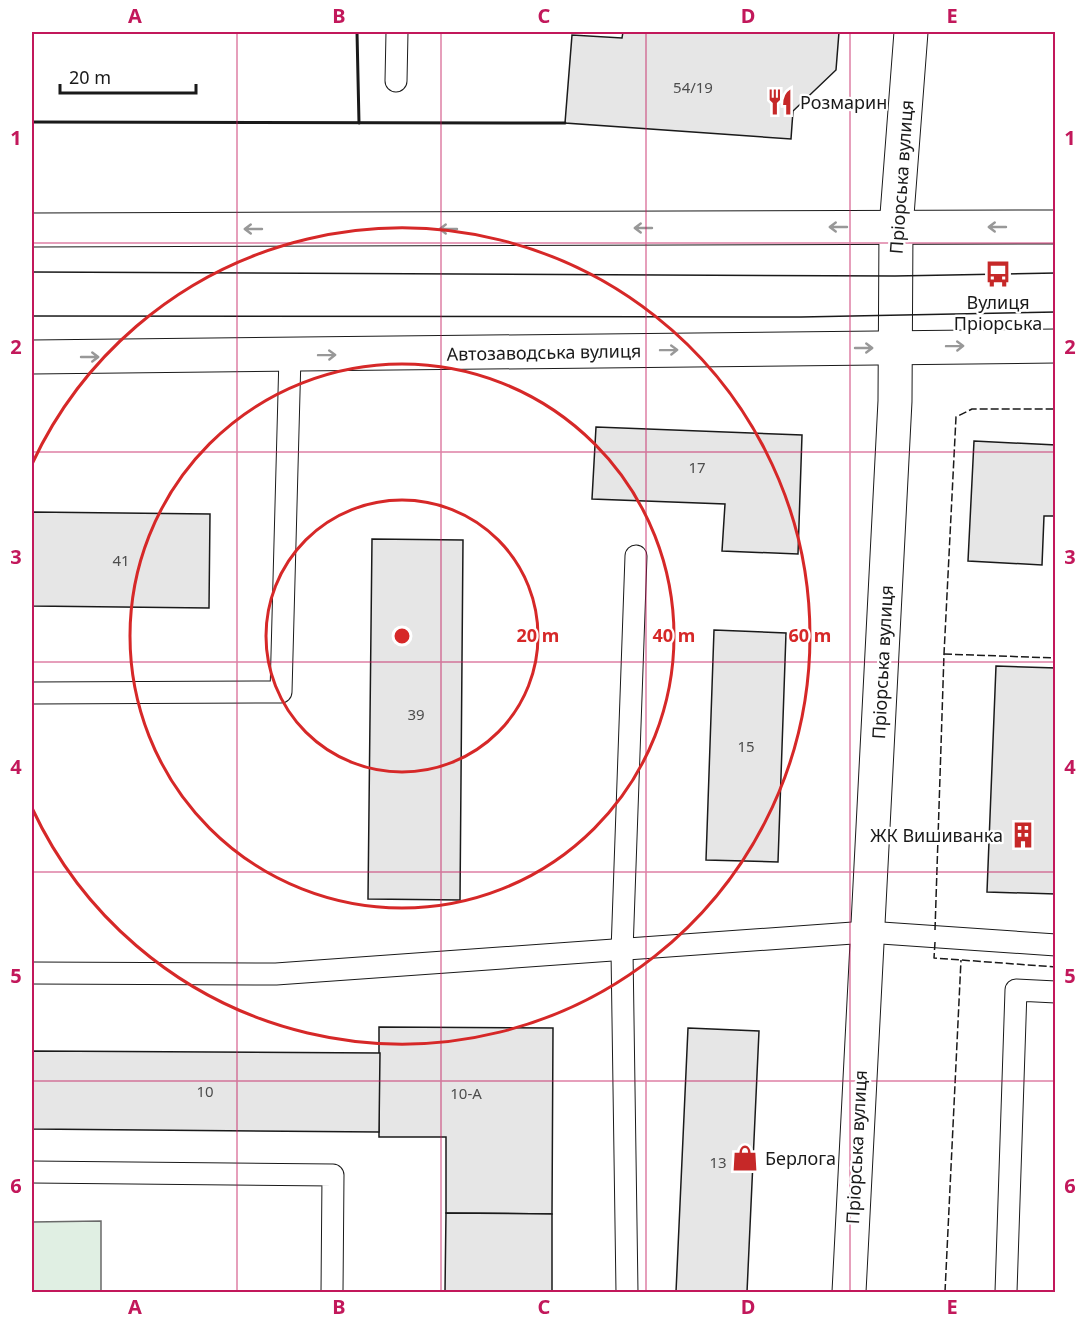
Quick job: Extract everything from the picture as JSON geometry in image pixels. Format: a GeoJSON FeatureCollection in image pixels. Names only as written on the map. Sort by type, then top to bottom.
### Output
{"type":"FeatureCollection","features":[{"type":"Feature","properties":{"kind":"main road","name":"Пріорська вулиця"},"geometry":{"type":"LineString","coordinates":[[849,1293],[897,348],[896,228],[911,32]]}},
{"type":"Feature","properties":{"kind":"main road"},"geometry":{"type":"LineString","coordinates":[[32,230],[1056,227]]}},
{"type":"Feature","properties":{"kind":"main road","name":"Автозаводська вулиця"},"geometry":{"type":"LineString","coordinates":[[32,357],[1056,346]]}},
{"type":"Feature","properties":{"kind":"lane"},"geometry":{"type":"LineString","coordinates":[[396,81],[397,32]]}},
{"type":"Feature","properties":{"kind":"lane"},"geometry":{"type":"LineString","coordinates":[[32,693],[281,692],[290,356]]}},
{"type":"Feature","properties":{"kind":"lane"},"geometry":{"type":"LineString","coordinates":[[627,1293],[622,951],[636,556]]}},
{"type":"Feature","properties":{"kind":"lane"},"geometry":{"type":"LineString","coordinates":[[32,973],[276,975],[867,932],[1056,945]]}},
{"type":"Feature","properties":{"kind":"lane"},"geometry":{"type":"LineString","coordinates":[[1006,1293],[1016,990],[1056,992]]}},
{"type":"Feature","properties":{"kind":"lane"},"geometry":{"type":"LineString","coordinates":[[32,1172],[333,1175],[332,1293]]}},
{"type":"Feature","properties":{"kind":"green space"},"geometry":{"type":"Polygon","coordinates":[[[101,1221],[101,1292],[32,1292],[32,1222],[101,1221]]]}},
{"type":"Feature","properties":{"kind":"building"},"geometry":{"type":"Polygon","coordinates":[[[623,32],[839,32],[836,70],[793,111],[791,139],[565,123],[572,35],[622,38],[623,32]]]}},
{"type":"Feature","properties":{"kind":"building"},"geometry":{"type":"Polygon","coordinates":[[[596,427],[802,435],[798,554],[722,551],[725,504],[592,499],[596,427]]]}},
{"type":"Feature","properties":{"kind":"building"},"geometry":{"type":"Polygon","coordinates":[[[974,441],[1056,445],[1056,516],[1044,516],[1042,565],[968,561],[974,441]]]}},
{"type":"Feature","properties":{"kind":"building"},"geometry":{"type":"Polygon","coordinates":[[[32,512],[210,514],[209,608],[32,606],[32,512]]]}},
{"type":"Feature","properties":{"kind":"building"},"geometry":{"type":"Polygon","coordinates":[[[372,539],[463,540],[460,900],[368,899],[372,539]]]}},
{"type":"Feature","properties":{"kind":"building"},"geometry":{"type":"Polygon","coordinates":[[[714,630],[786,633],[778,862],[706,860],[714,630]]]}},
{"type":"Feature","properties":{"kind":"building","name":"ЖК Вишиванка"},"geometry":{"type":"Polygon","coordinates":[[[996,666],[1056,668],[1056,894],[987,892],[996,666]]]}},
{"type":"Feature","properties":{"kind":"building"},"geometry":{"type":"Polygon","coordinates":[[[379,1027],[553,1028],[552,1214],[446,1213],[446,1137],[379,1137],[379,1027]]]}},
{"type":"Feature","properties":{"kind":"building"},"geometry":{"type":"Polygon","coordinates":[[[688,1028],[759,1031],[747,1292],[676,1292],[688,1028]]]}},
{"type":"Feature","properties":{"kind":"building"},"geometry":{"type":"Polygon","coordinates":[[[32,1051],[380,1053],[379,1132],[32,1129],[32,1051]]]}},
{"type":"Feature","properties":{"kind":"building"},"geometry":{"type":"Polygon","coordinates":[[[446,1213],[552,1214],[552,1292],[445,1292],[446,1213]]]}},
{"type":"Feature","properties":{"kind":"tram line"},"geometry":{"type":"LineString","coordinates":[[32,272],[895,276],[1056,273]]}},
{"type":"Feature","properties":{"kind":"tram line"},"geometry":{"type":"LineString","coordinates":[[32,316],[801,317],[1056,312]]}},
{"type":"Feature","properties":{"kind":"fence"},"geometry":{"type":"LineString","coordinates":[[935,930],[944,654],[956,417],[972,409],[1056,409]]}},
{"type":"Feature","properties":{"kind":"fence"},"geometry":{"type":"LineString","coordinates":[[944,654],[1056,658]]}},
{"type":"Feature","properties":{"kind":"fence"},"geometry":{"type":"LineString","coordinates":[[935,942],[934,958],[1056,967]]}},
{"type":"Feature","properties":{"kind":"fence"},"geometry":{"type":"LineString","coordinates":[[945,1292],[961,960]]}},
{"type":"Feature","properties":{"kind":"wall"},"geometry":{"type":"LineString","coordinates":[[357,32],[359,123]]}},
{"type":"Feature","properties":{"kind":"wall"},"geometry":{"type":"LineString","coordinates":[[32,122],[565,123]]}},
{"type":"Feature","properties":{"kind":"place","name":"Розмарин"},"geometry":{"type":"Point","coordinates":[780,102]}},
{"type":"Feature","properties":{"kind":"place","name":"Вулиця Пріорська"},"geometry":{"type":"Point","coordinates":[998,274]}},
{"type":"Feature","properties":{"kind":"place","name":"ЖК Вишиванка"},"geometry":{"type":"Point","coordinates":[1023,835]}},
{"type":"Feature","properties":{"kind":"place","name":"Берлога"},"geometry":{"type":"Point","coordinates":[745,1158]}}]}
